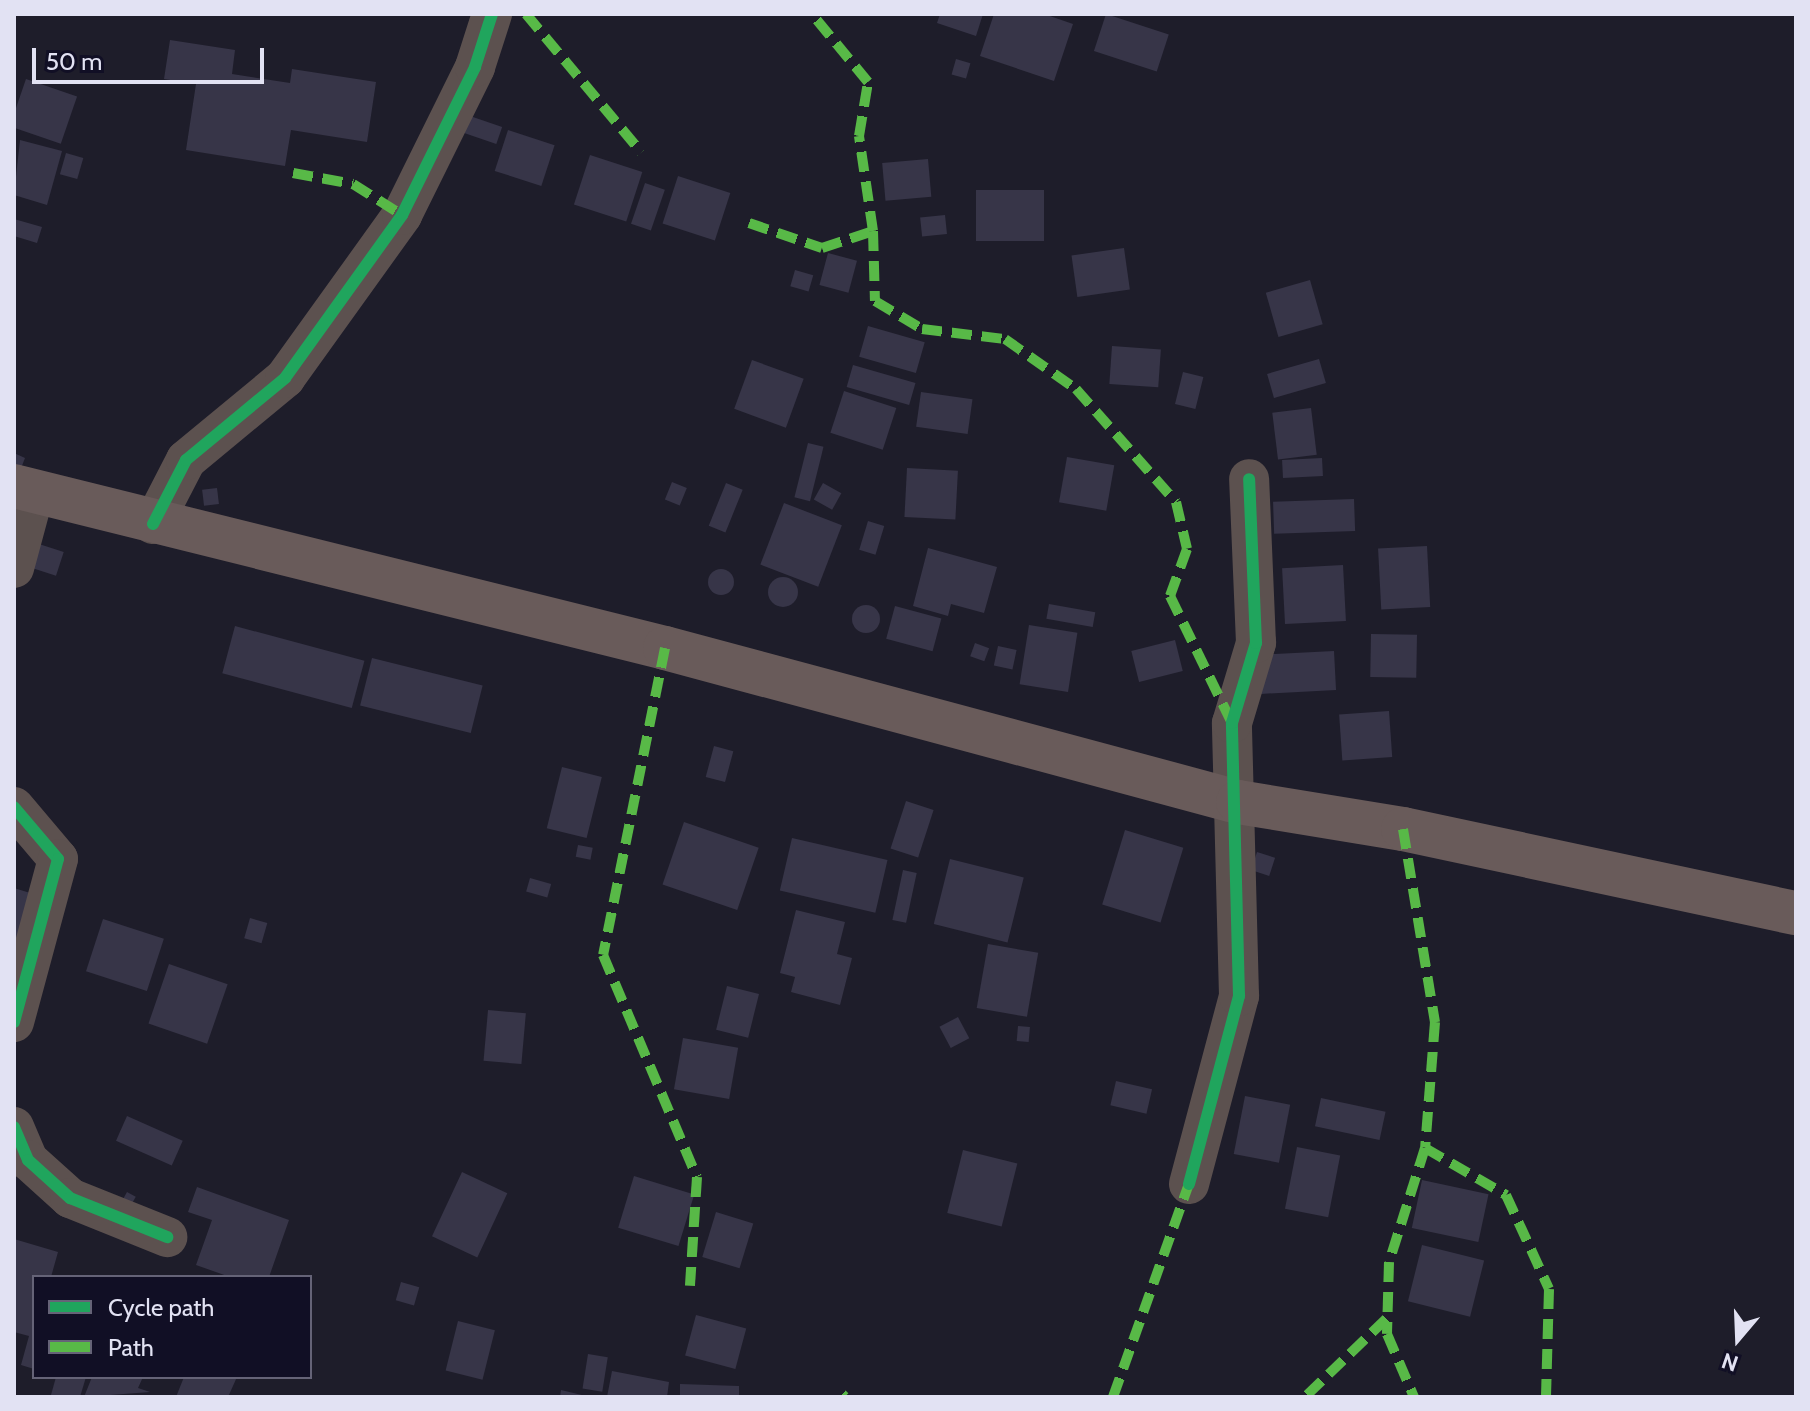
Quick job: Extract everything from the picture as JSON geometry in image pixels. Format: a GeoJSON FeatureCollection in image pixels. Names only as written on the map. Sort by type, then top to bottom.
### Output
{"type":"FeatureCollection","features":[{"type":"Feature","properties":{"kind":"main road"},"geometry":{"type":"LineString","coordinates":[[24,488],[153,524],[665,648],[1238,802],[1403,829],[1796,913]]}},
{"type":"Feature","properties":{"kind":"street"},"geometry":{"type":"LineString","coordinates":[[153,524],[186,460],[285,378],[402,215],[475,67],[492,14]]}},
{"type":"Feature","properties":{"kind":"street"},"geometry":{"type":"LineString","coordinates":[[1189,1184],[1239,996],[1238,802],[1232,723],[1256,643],[1249,479]]}},
{"type":"Feature","properties":{"kind":"street"},"geometry":{"type":"LineString","coordinates":[[14,568],[24,488]]}},
{"type":"Feature","properties":{"kind":"street"},"geometry":{"type":"LineString","coordinates":[[14,807],[58,859],[14,1022]]}},
{"type":"Feature","properties":{"kind":"street"},"geometry":{"type":"LineString","coordinates":[[14,1127],[28,1160],[70,1198],[167,1237]]}},
{"type":"Feature","properties":{"kind":"building"},"geometry":{"type":"Polygon","coordinates":[[[940,14],[983,14],[976,36],[937,23],[940,14]]]}},
{"type":"Feature","properties":{"kind":"building"},"geometry":{"type":"Polygon","coordinates":[[[994,14],[1044,14],[1073,24],[1054,81],[980,56],[994,14]]]}},
{"type":"Feature","properties":{"kind":"building"},"geometry":{"type":"Polygon","coordinates":[[[1106,14],[1169,34],[1157,71],[1094,51],[1106,14]]]}},
{"type":"Feature","properties":{"kind":"building"},"geometry":{"type":"Polygon","coordinates":[[[170,40],[235,50],[232,74],[290,83],[292,69],[376,82],[367,142],[291,130],[285,166],[186,150],[196,84],[164,79],[170,40]]]}},
{"type":"Feature","properties":{"kind":"building"},"geometry":{"type":"Polygon","coordinates":[[[956,59],[970,63],[966,79],[952,74],[956,59]]]}},
{"type":"Feature","properties":{"kind":"building"},"geometry":{"type":"Polygon","coordinates":[[[26,79],[77,97],[61,144],[14,128],[14,114],[26,79]]]}},
{"type":"Feature","properties":{"kind":"building"},"geometry":{"type":"Polygon","coordinates":[[[470,116],[502,127],[496,144],[464,133],[470,116]]]}},
{"type":"Feature","properties":{"kind":"building"},"geometry":{"type":"Polygon","coordinates":[[[508,130],[555,145],[541,186],[495,171],[508,130]]]}},
{"type":"Feature","properties":{"kind":"building"},"geometry":{"type":"Polygon","coordinates":[[[20,140],[62,151],[47,205],[14,195],[20,140]]]}},
{"type":"Feature","properties":{"kind":"building"},"geometry":{"type":"Polygon","coordinates":[[[66,153],[83,158],[77,179],[60,174],[66,153]]]}},
{"type":"Feature","properties":{"kind":"building"},"geometry":{"type":"Polygon","coordinates":[[[590,155],[642,172],[626,221],[574,204],[590,155]]]}},
{"type":"Feature","properties":{"kind":"building"},"geometry":{"type":"Polygon","coordinates":[[[928,159],[931,197],[885,201],[882,163],[928,159]]]}},
{"type":"Feature","properties":{"kind":"building"},"geometry":{"type":"Polygon","coordinates":[[[678,176],[730,193],[715,241],[663,224],[678,176]]]}},
{"type":"Feature","properties":{"kind":"building"},"geometry":{"type":"Polygon","coordinates":[[[645,183],[665,190],[651,230],[631,224],[645,183]]]}},
{"type":"Feature","properties":{"kind":"building"},"geometry":{"type":"Polygon","coordinates":[[[976,190],[1044,190],[1044,241],[976,241],[976,190]]]}},
{"type":"Feature","properties":{"kind":"building"},"geometry":{"type":"Polygon","coordinates":[[[945,215],[947,234],[922,237],[920,218],[945,215]]]}},
{"type":"Feature","properties":{"kind":"building"},"geometry":{"type":"Polygon","coordinates":[[[14,219],[42,227],[37,243],[14,236],[14,219]]]}},
{"type":"Feature","properties":{"kind":"building"},"geometry":{"type":"Polygon","coordinates":[[[1124,248],[1130,290],[1077,297],[1072,255],[1124,248]]]}},
{"type":"Feature","properties":{"kind":"building"},"geometry":{"type":"Polygon","coordinates":[[[828,253],[857,261],[848,293],[819,285],[828,253]]]}},
{"type":"Feature","properties":{"kind":"building"},"geometry":{"type":"Polygon","coordinates":[[[795,270],[813,275],[809,292],[790,286],[795,270]]]}},
{"type":"Feature","properties":{"kind":"building"},"geometry":{"type":"Polygon","coordinates":[[[1310,280],[1323,324],[1278,337],[1266,293],[1310,280]]]}},
{"type":"Feature","properties":{"kind":"building"},"geometry":{"type":"Polygon","coordinates":[[[868,326],[925,342],[916,373],[859,357],[868,326]]]}},
{"type":"Feature","properties":{"kind":"building"},"geometry":{"type":"Polygon","coordinates":[[[1112,346],[1161,349],[1158,387],[1109,384],[1112,346]]]}},
{"type":"Feature","properties":{"kind":"building"},"geometry":{"type":"Polygon","coordinates":[[[1319,359],[1326,383],[1274,398],[1267,374],[1319,359]]]}},
{"type":"Feature","properties":{"kind":"building"},"geometry":{"type":"Polygon","coordinates":[[[752,360],[804,379],[786,428],[734,409],[752,360]]]}},
{"type":"Feature","properties":{"kind":"building"},"geometry":{"type":"Polygon","coordinates":[[[853,365],[915,383],[909,405],[847,387],[853,365]]]}},
{"type":"Feature","properties":{"kind":"building"},"geometry":{"type":"Polygon","coordinates":[[[1183,372],[1203,377],[1195,409],[1175,404],[1183,372]]]}},
{"type":"Feature","properties":{"kind":"building"},"geometry":{"type":"Polygon","coordinates":[[[844,391],[896,408],[883,450],[830,433],[844,391]]]}},
{"type":"Feature","properties":{"kind":"building"},"geometry":{"type":"Polygon","coordinates":[[[921,392],[972,399],[968,434],[916,427],[921,392]]]}},
{"type":"Feature","properties":{"kind":"building"},"geometry":{"type":"Polygon","coordinates":[[[1311,408],[1317,455],[1278,459],[1272,413],[1311,408]]]}},
{"type":"Feature","properties":{"kind":"building"},"geometry":{"type":"Polygon","coordinates":[[[808,443],[824,447],[810,501],[794,497],[808,443]]]}},
{"type":"Feature","properties":{"kind":"building"},"geometry":{"type":"Polygon","coordinates":[[[14,453],[25,458],[18,476],[14,474],[14,453]]]}},
{"type":"Feature","properties":{"kind":"building"},"geometry":{"type":"Polygon","coordinates":[[[1067,457],[1114,465],[1106,511],[1059,502],[1067,457]]]}},
{"type":"Feature","properties":{"kind":"building"},"geometry":{"type":"Polygon","coordinates":[[[1322,458],[1323,476],[1283,478],[1282,460],[1322,458]]]}},
{"type":"Feature","properties":{"kind":"building"},"geometry":{"type":"Polygon","coordinates":[[[907,468],[958,471],[955,520],[904,517],[907,468]]]}},
{"type":"Feature","properties":{"kind":"building"},"geometry":{"type":"Polygon","coordinates":[[[672,482],[687,488],[680,506],[665,500],[672,482]]]}},
{"type":"Feature","properties":{"kind":"building"},"geometry":{"type":"Polygon","coordinates":[[[726,483],[743,490],[725,532],[709,526],[726,483]]]}},
{"type":"Feature","properties":{"kind":"building"},"geometry":{"type":"Polygon","coordinates":[[[823,483],[841,493],[832,510],[814,500],[823,483]]]}},
{"type":"Feature","properties":{"kind":"building"},"geometry":{"type":"Polygon","coordinates":[[[217,488],[219,504],[204,506],[202,490],[217,488]]]}},
{"type":"Feature","properties":{"kind":"building"},"geometry":{"type":"Polygon","coordinates":[[[1354,499],[1355,531],[1274,534],[1273,502],[1354,499]]]}},
{"type":"Feature","properties":{"kind":"building"},"geometry":{"type":"Polygon","coordinates":[[[784,503],[842,525],[818,587],[760,565],[784,503]]]}},
{"type":"Feature","properties":{"kind":"building"},"geometry":{"type":"Polygon","coordinates":[[[868,521],[884,526],[875,555],[859,550],[868,521]]]}},
{"type":"Feature","properties":{"kind":"building"},"geometry":{"type":"Polygon","coordinates":[[[39,544],[64,552],[56,576],[31,568],[39,544]]]}},
{"type":"Feature","properties":{"kind":"building"},"geometry":{"type":"Polygon","coordinates":[[[1427,546],[1430,607],[1381,609],[1378,549],[1427,546]]]}},
{"type":"Feature","properties":{"kind":"building"},"geometry":{"type":"Polygon","coordinates":[[[928,548],[997,567],[984,613],[951,604],[948,616],[913,606],[928,548]]]}},
{"type":"Feature","properties":{"kind":"building"},"geometry":{"type":"Polygon","coordinates":[[[1343,565],[1346,621],[1285,624],[1282,568],[1343,565]]]}},
{"type":"Feature","properties":{"kind":"building"},"geometry":{"type":"Polygon","coordinates":[[[721,569],[730,573],[734,582],[730,591],[721,595],[712,591],[708,582],[712,573],[721,569]]]}},
{"type":"Feature","properties":{"kind":"building"},"geometry":{"type":"Polygon","coordinates":[[[783,577],[789,578],[797,586],[797,598],[789,606],[783,607],[777,606],[769,598],[768,592],[769,586],[777,578],[783,577]]]}},
{"type":"Feature","properties":{"kind":"building"},"geometry":{"type":"Polygon","coordinates":[[[1049,604],[1095,612],[1093,627],[1046,619],[1049,604]]]}},
{"type":"Feature","properties":{"kind":"building"},"geometry":{"type":"Polygon","coordinates":[[[866,605],[876,609],[880,619],[876,629],[866,633],[856,629],[852,619],[856,609],[866,605]]]}},
{"type":"Feature","properties":{"kind":"building"},"geometry":{"type":"Polygon","coordinates":[[[895,606],[941,618],[933,651],[886,639],[895,606]]]}},
{"type":"Feature","properties":{"kind":"building"},"geometry":{"type":"Polygon","coordinates":[[[1029,625],[1077,633],[1068,692],[1020,684],[1029,625]]]}},
{"type":"Feature","properties":{"kind":"building"},"geometry":{"type":"Polygon","coordinates":[[[235,626],[364,661],[352,708],[222,673],[235,626]]]}},
{"type":"Feature","properties":{"kind":"building"},"geometry":{"type":"Polygon","coordinates":[[[1371,634],[1417,635],[1416,678],[1370,677],[1371,634]]]}},
{"type":"Feature","properties":{"kind":"building"},"geometry":{"type":"Polygon","coordinates":[[[1175,640],[1183,671],[1139,682],[1131,651],[1175,640]]]}},
{"type":"Feature","properties":{"kind":"building"},"geometry":{"type":"Polygon","coordinates":[[[975,643],[989,648],[984,661],[970,656],[975,643]]]}},
{"type":"Feature","properties":{"kind":"building"},"geometry":{"type":"Polygon","coordinates":[[[998,646],[1017,650],[1012,670],[994,666],[998,646]]]}},
{"type":"Feature","properties":{"kind":"building"},"geometry":{"type":"Polygon","coordinates":[[[1334,651],[1336,690],[1260,694],[1258,655],[1334,651]]]}},
{"type":"Feature","properties":{"kind":"building"},"geometry":{"type":"Polygon","coordinates":[[[372,658],[483,686],[471,733],[360,706],[372,658]]]}},
{"type":"Feature","properties":{"kind":"building"},"geometry":{"type":"Polygon","coordinates":[[[1389,711],[1392,757],[1342,760],[1339,714],[1389,711]]]}},
{"type":"Feature","properties":{"kind":"building"},"geometry":{"type":"Polygon","coordinates":[[[714,746],[733,751],[725,782],[706,777],[714,746]]]}},
{"type":"Feature","properties":{"kind":"building"},"geometry":{"type":"Polygon","coordinates":[[[562,767],[602,777],[587,838],[547,828],[562,767]]]}},
{"type":"Feature","properties":{"kind":"building"},"geometry":{"type":"Polygon","coordinates":[[[906,801],[934,810],[918,858],[891,849],[906,801]]]}},
{"type":"Feature","properties":{"kind":"building"},"geometry":{"type":"Polygon","coordinates":[[[684,822],[759,848],[737,910],[663,884],[684,822]]]}},
{"type":"Feature","properties":{"kind":"building"},"geometry":{"type":"Polygon","coordinates":[[[1125,830],[1183,848],[1161,922],[1102,905],[1125,830]]]}},
{"type":"Feature","properties":{"kind":"building"},"geometry":{"type":"Polygon","coordinates":[[[792,838],[887,860],[875,913],[780,891],[792,838]]]}},
{"type":"Feature","properties":{"kind":"building"},"geometry":{"type":"Polygon","coordinates":[[[578,845],[593,848],[590,860],[576,857],[578,845]]]}},
{"type":"Feature","properties":{"kind":"building"},"geometry":{"type":"Polygon","coordinates":[[[1257,852],[1275,858],[1269,876],[1251,870],[1257,852]]]}},
{"type":"Feature","properties":{"kind":"building"},"geometry":{"type":"Polygon","coordinates":[[[950,859],[1024,877],[1008,942],[934,924],[950,859]]]}},
{"type":"Feature","properties":{"kind":"building"},"geometry":{"type":"Polygon","coordinates":[[[903,870],[917,873],[906,923],[892,920],[903,870]]]}},
{"type":"Feature","properties":{"kind":"building"},"geometry":{"type":"Polygon","coordinates":[[[530,878],[551,884],[547,898],[526,891],[530,878]]]}},
{"type":"Feature","properties":{"kind":"building"},"geometry":{"type":"Polygon","coordinates":[[[14,888],[40,896],[14,956],[14,888]]]}},
{"type":"Feature","properties":{"kind":"building"},"geometry":{"type":"Polygon","coordinates":[[[796,910],[845,922],[837,954],[852,958],[840,1005],[791,992],[795,977],[780,973],[796,910]]]}},
{"type":"Feature","properties":{"kind":"building"},"geometry":{"type":"Polygon","coordinates":[[[250,918],[267,923],[262,943],[244,938],[250,918]]]}},
{"type":"Feature","properties":{"kind":"building"},"geometry":{"type":"Polygon","coordinates":[[[103,919],[164,939],[147,991],[86,971],[103,919]]]}},
{"type":"Feature","properties":{"kind":"building"},"geometry":{"type":"Polygon","coordinates":[[[988,944],[1038,953],[1027,1017],[977,1008],[988,944]]]}},
{"type":"Feature","properties":{"kind":"building"},"geometry":{"type":"Polygon","coordinates":[[[169,964],[228,984],[207,1044],[148,1024],[169,964]]]}},
{"type":"Feature","properties":{"kind":"building"},"geometry":{"type":"Polygon","coordinates":[[[727,986],[759,994],[748,1038],[716,1030],[727,986]]]}},
{"type":"Feature","properties":{"kind":"building"},"geometry":{"type":"Polygon","coordinates":[[[488,1010],[526,1013],[521,1064],[484,1061],[488,1010]]]}},
{"type":"Feature","properties":{"kind":"building"},"geometry":{"type":"Polygon","coordinates":[[[958,1017],[969,1038],[951,1048],[939,1027],[958,1017]]]}},
{"type":"Feature","properties":{"kind":"building"},"geometry":{"type":"Polygon","coordinates":[[[1018,1026],[1030,1027],[1029,1042],[1017,1041],[1018,1026]]]}},
{"type":"Feature","properties":{"kind":"building"},"geometry":{"type":"Polygon","coordinates":[[[683,1038],[738,1048],[729,1099],[674,1089],[683,1038]]]}},
{"type":"Feature","properties":{"kind":"building"},"geometry":{"type":"Polygon","coordinates":[[[1116,1081],[1152,1089],[1146,1114],[1110,1105],[1116,1081]]]}},
{"type":"Feature","properties":{"kind":"building"},"geometry":{"type":"Polygon","coordinates":[[[1245,1096],[1290,1105],[1279,1163],[1234,1154],[1245,1096]]]}},
{"type":"Feature","properties":{"kind":"building"},"geometry":{"type":"Polygon","coordinates":[[[1321,1098],[1386,1112],[1380,1140],[1315,1126],[1321,1098]]]}},
{"type":"Feature","properties":{"kind":"building"},"geometry":{"type":"Polygon","coordinates":[[[127,1116],[183,1141],[172,1165],[116,1141],[127,1116]]]}},
{"type":"Feature","properties":{"kind":"building"},"geometry":{"type":"Polygon","coordinates":[[[1297,1147],[1340,1155],[1328,1217],[1285,1209],[1297,1147]]]}},
{"type":"Feature","properties":{"kind":"building"},"geometry":{"type":"Polygon","coordinates":[[[963,1150],[1017,1164],[1002,1227],[947,1213],[963,1150]]]}},
{"type":"Feature","properties":{"kind":"building"},"geometry":{"type":"Polygon","coordinates":[[[462,1172],[507,1193],[477,1257],[432,1236],[462,1172]]]}},
{"type":"Feature","properties":{"kind":"building"},"geometry":{"type":"Polygon","coordinates":[[[634,1176],[694,1194],[678,1246],[618,1228],[634,1176]]]}},
{"type":"Feature","properties":{"kind":"building"},"geometry":{"type":"Polygon","coordinates":[[[1422,1180],[1489,1194],[1478,1242],[1412,1228],[1422,1180]]]}},
{"type":"Feature","properties":{"kind":"building"},"geometry":{"type":"Polygon","coordinates":[[[197,1187],[289,1220],[270,1275],[224,1275],[196,1265],[212,1220],[188,1212],[197,1187]]]}},
{"type":"Feature","properties":{"kind":"building"},"geometry":{"type":"Polygon","coordinates":[[[127,1192],[136,1197],[131,1206],[122,1201],[127,1192]]]}},
{"type":"Feature","properties":{"kind":"building"},"geometry":{"type":"Polygon","coordinates":[[[716,1212],[753,1223],[740,1268],[702,1257],[716,1212]]]}},
{"type":"Feature","properties":{"kind":"building"},"geometry":{"type":"Polygon","coordinates":[[[14,1239],[58,1252],[52,1275],[32,1275],[32,1368],[21,1365],[29,1336],[14,1332],[14,1239]]]}},
{"type":"Feature","properties":{"kind":"building"},"geometry":{"type":"Polygon","coordinates":[[[1422,1245],[1484,1260],[1470,1317],[1408,1301],[1422,1245]]]}},
{"type":"Feature","properties":{"kind":"building"},"geometry":{"type":"Polygon","coordinates":[[[401,1282],[419,1287],[414,1306],[396,1300],[401,1282]]]}},
{"type":"Feature","properties":{"kind":"building"},"geometry":{"type":"Polygon","coordinates":[[[696,1315],[746,1328],[735,1369],[685,1356],[696,1315]]]}},
{"type":"Feature","properties":{"kind":"building"},"geometry":{"type":"Polygon","coordinates":[[[458,1321],[495,1330],[483,1380],[446,1370],[458,1321]]]}},
{"type":"Feature","properties":{"kind":"building"},"geometry":{"type":"Polygon","coordinates":[[[588,1354],[608,1357],[602,1392],[583,1389],[588,1354]]]}},
{"type":"Feature","properties":{"kind":"building"},"geometry":{"type":"Polygon","coordinates":[[[612,1371],[669,1382],[667,1397],[607,1397],[612,1371]]]}},
{"type":"Feature","properties":{"kind":"building"},"geometry":{"type":"Polygon","coordinates":[[[55,1379],[85,1379],[80,1397],[51,1395],[55,1379]]]}},
{"type":"Feature","properties":{"kind":"building"},"geometry":{"type":"Polygon","coordinates":[[[91,1379],[142,1379],[138,1388],[150,1392],[84,1397],[91,1379]]]}},
{"type":"Feature","properties":{"kind":"building"},"geometry":{"type":"Polygon","coordinates":[[[183,1379],[236,1379],[228,1397],[176,1397],[183,1379]]]}},
{"type":"Feature","properties":{"kind":"building"},"geometry":{"type":"Polygon","coordinates":[[[680,1384],[739,1386],[739,1397],[680,1397],[680,1384]]]}},
{"type":"Feature","properties":{"kind":"building"},"geometry":{"type":"Polygon","coordinates":[[[561,1390],[586,1396],[560,1397],[561,1390]]]}},
{"type":"Feature","properties":{"kind":"marked path"},"geometry":{"type":"LineString","coordinates":[[526,14],[641,152]]}},
{"type":"Feature","properties":{"kind":"marked path"},"geometry":{"type":"LineString","coordinates":[[749,223],[822,248],[873,231],[859,136],[868,82],[812,14]]}},
{"type":"Feature","properties":{"kind":"marked path"},"geometry":{"type":"LineString","coordinates":[[293,173],[353,184],[402,215]]}},
{"type":"Feature","properties":{"kind":"marked path"},"geometry":{"type":"LineString","coordinates":[[873,231],[875,301],[922,329],[1005,339],[1076,389],[1176,502],[1187,549],[1170,596],[1232,723]]}},
{"type":"Feature","properties":{"kind":"marked path"},"geometry":{"type":"LineString","coordinates":[[665,648],[603,955],[697,1177],[690,1286]]}},
{"type":"Feature","properties":{"kind":"marked path"},"geometry":{"type":"LineString","coordinates":[[1403,829],[1435,1022],[1425,1148],[1389,1262],[1387,1334],[1414,1397]]}},
{"type":"Feature","properties":{"kind":"marked path"},"geometry":{"type":"LineString","coordinates":[[1425,1148],[1506,1195],[1549,1289],[1546,1397]]}},
{"type":"Feature","properties":{"kind":"marked path"},"geometry":{"type":"LineString","coordinates":[[1113,1397],[1189,1184]]}},
{"type":"Feature","properties":{"kind":"marked path"},"geometry":{"type":"LineString","coordinates":[[1307,1395],[1388,1317]]}},
{"type":"Feature","properties":{"kind":"marked path"},"geometry":{"type":"LineString","coordinates":[[842,1394],[845,1397]]}},
{"type":"Feature","properties":{"kind":"cycle path"},"geometry":{"type":"LineString","coordinates":[[153,524],[186,460],[285,378],[402,215],[475,67],[492,14]]}},
{"type":"Feature","properties":{"kind":"cycle path"},"geometry":{"type":"LineString","coordinates":[[1189,1184],[1239,996],[1232,723],[1256,643],[1249,479]]}},
{"type":"Feature","properties":{"kind":"cycle path"},"geometry":{"type":"LineString","coordinates":[[14,807],[58,859],[14,1022]]}},
{"type":"Feature","properties":{"kind":"cycle path"},"geometry":{"type":"LineString","coordinates":[[14,1127],[28,1160],[70,1198],[167,1237]]}}]}
